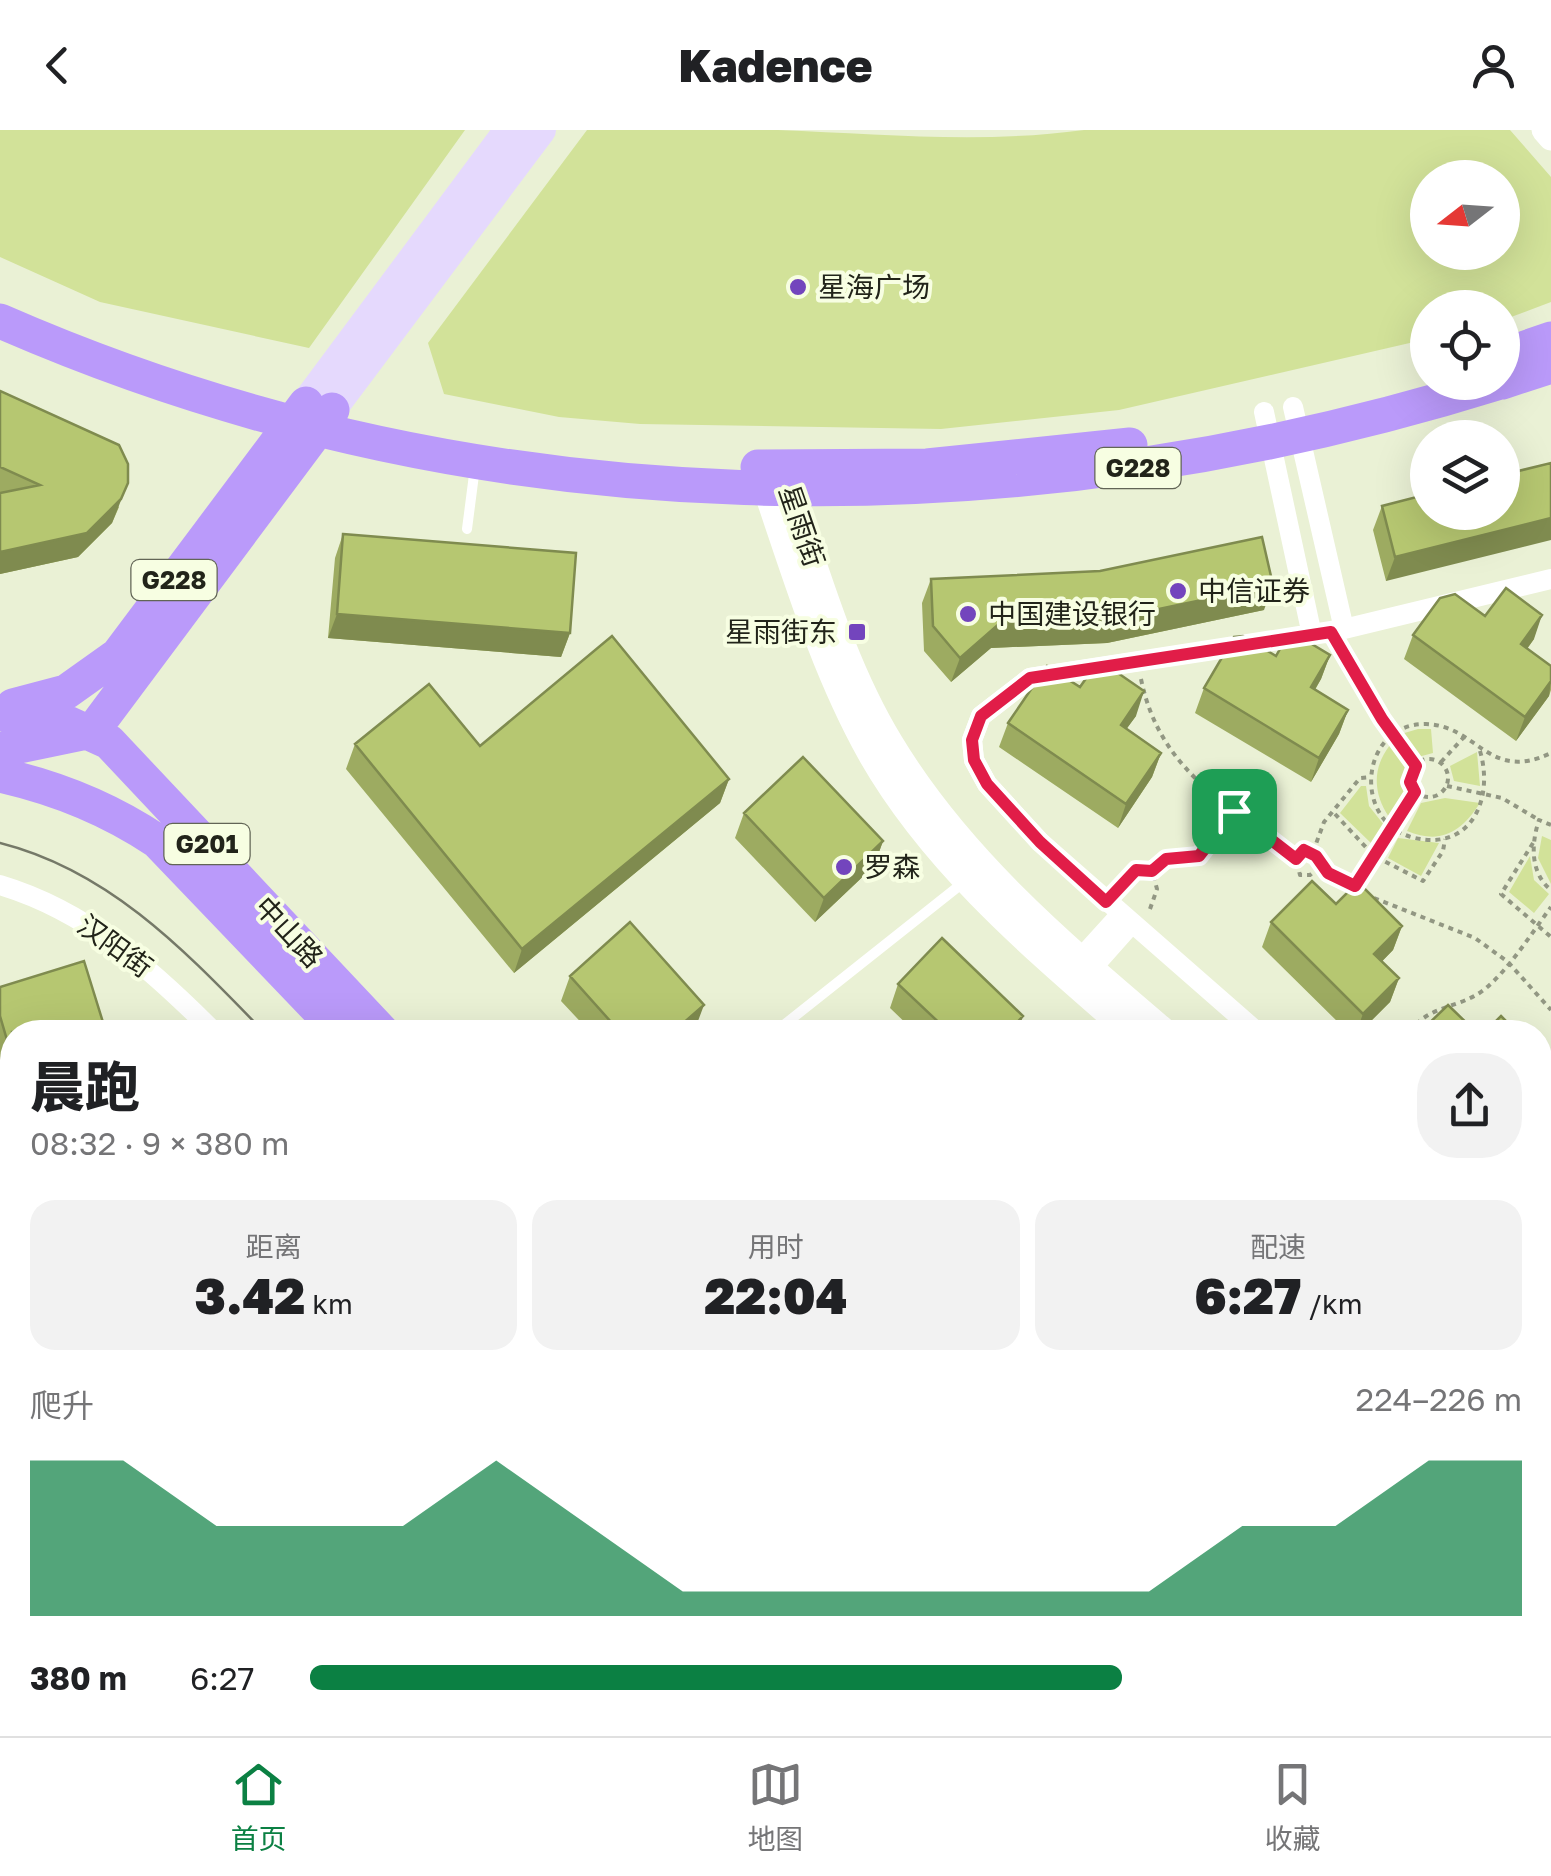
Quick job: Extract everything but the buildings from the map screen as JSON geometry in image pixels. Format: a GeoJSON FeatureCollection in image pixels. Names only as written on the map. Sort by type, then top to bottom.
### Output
{"type":"FeatureCollection","features":[{"type":"Feature","properties":{"kind":"highway","name":"G228"},"geometry":{"type":"LineString","coordinates":[[0,297],[138,351],[314,412],[476,461],[657,484],[779,483],[1130,445],[1410,399]]}},
{"type":"Feature","properties":{"kind":"highway","name":"G228"},"geometry":{"type":"LineString","coordinates":[[0,322],[178,388],[779,483]]}},
{"type":"Feature","properties":{"kind":"highway"},"geometry":{"type":"LineString","coordinates":[[1520,350],[1551,339]]}},
{"type":"Feature","properties":{"kind":"highway","name":"G228"},"geometry":{"type":"LineString","coordinates":[[1520,376],[1551,366]]}},
{"type":"Feature","properties":{"kind":"highway","name":"G228"},"geometry":{"type":"LineString","coordinates":[[1281,422],[1410,385]]}},
{"type":"Feature","properties":{"kind":"highway","name":"G228"},"geometry":{"type":"LineString","coordinates":[[0,712],[66,692],[118,655],[314,412]]}},
{"type":"Feature","properties":{"kind":"highway","name":"G228"},"geometry":{"type":"LineString","coordinates":[[91,731],[314,412]]}},
{"type":"Feature","properties":{"kind":"highway","name":"中山路"},"geometry":{"type":"LineString","coordinates":[[0,712],[64,721],[91,731],[126,756],[371,1020]]}},
{"type":"Feature","properties":{"kind":"highway"},"geometry":{"type":"LineString","coordinates":[[0,750],[91,731]]}},
{"type":"Feature","properties":{"kind":"highway","name":"中山路"},"geometry":{"type":"LineString","coordinates":[[0,776],[76,797],[122,817],[157,841],[329,1020]]}},
{"type":"Feature","properties":{"kind":"main road"},"geometry":{"type":"LineString","coordinates":[[314,412],[510,130]]}},
{"type":"Feature","properties":{"kind":"main road"},"geometry":{"type":"LineString","coordinates":[[314,412],[541,130]]}},
{"type":"Feature","properties":{"kind":"street"},"geometry":{"type":"LineString","coordinates":[[1544,130],[1551,138]]}},
{"type":"Feature","properties":{"kind":"street"},"geometry":{"type":"LineString","coordinates":[[1281,422],[1329,632]]}},
{"type":"Feature","properties":{"kind":"street"},"geometry":{"type":"LineString","coordinates":[[1281,422],[1329,632]]}},
{"type":"Feature","properties":{"kind":"street","name":"星雨街"},"geometry":{"type":"LineString","coordinates":[[779,483],[815,633],[870,754],[902,804],[1078,972],[1119,1020]]}},
{"type":"Feature","properties":{"kind":"street"},"geometry":{"type":"LineString","coordinates":[[1243,1020],[1040,842],[987,784],[974,760],[972,740],[981,716],[1030,678],[1329,632],[1551,579]]}},
{"type":"Feature","properties":{"kind":"street","name":"汉阳街"},"geometry":{"type":"LineString","coordinates":[[0,885],[66,910],[120,946],[201,1020]]}},
{"type":"Feature","properties":{"kind":"street"},"geometry":{"type":"LineString","coordinates":[[1078,972],[1124,917]]}},
{"type":"Feature","properties":{"kind":"street","name":"星雨街"},"geometry":{"type":"LineString","coordinates":[[1078,972],[1148,1020]]}},
{"type":"Feature","properties":{"kind":"lane"},"geometry":{"type":"LineString","coordinates":[[466,529],[476,461]]}},
{"type":"Feature","properties":{"kind":"lane"},"geometry":{"type":"LineString","coordinates":[[790,1020],[975,873]]}},
{"type":"Feature","properties":{"kind":"path"},"geometry":{"type":"LineString","coordinates":[[1329,632],[1392,735],[1416,766]]}},
{"type":"Feature","properties":{"kind":"path"},"geometry":{"type":"LineString","coordinates":[[1138,663],[1157,734],[1194,780],[1296,859],[1300,875],[1310,875],[1320,867]]}},
{"type":"Feature","properties":{"kind":"path"},"geometry":{"type":"LineString","coordinates":[[1480,752],[1485,794],[1482,808],[1472,822],[1445,839],[1426,840],[1392,829],[1372,801],[1374,758],[1392,735],[1422,724],[1442,726],[1464,737],[1480,752],[1512,764],[1551,753]]}},
{"type":"Feature","properties":{"kind":"path"},"geometry":{"type":"LineString","coordinates":[[1441,762],[1464,737]]}},
{"type":"Feature","properties":{"kind":"path"},"geometry":{"type":"LineString","coordinates":[[1441,762],[1430,758],[1416,766],[1410,782],[1415,792],[1431,798],[1446,786]]}},
{"type":"Feature","properties":{"kind":"path"},"geometry":{"type":"LineString","coordinates":[[1441,762],[1446,786]]}},
{"type":"Feature","properties":{"kind":"path"},"geometry":{"type":"LineString","coordinates":[[1312,854],[1324,822],[1360,778],[1371,777]]}},
{"type":"Feature","properties":{"kind":"path"},"geometry":{"type":"LineString","coordinates":[[1446,786],[1485,794],[1551,825]]}},
{"type":"Feature","properties":{"kind":"path"},"geometry":{"type":"LineString","coordinates":[[1355,886],[1415,792]]}},
{"type":"Feature","properties":{"kind":"path"},"geometry":{"type":"LineString","coordinates":[[1124,917],[1127,875],[1136,870],[1152,871],[1166,859],[1199,856],[1234,811]]}},
{"type":"Feature","properties":{"kind":"path"},"geometry":{"type":"LineString","coordinates":[[1334,814],[1374,856],[1423,880],[1443,851],[1445,839]]}},
{"type":"Feature","properties":{"kind":"path"},"geometry":{"type":"LineString","coordinates":[[1539,820],[1533,843],[1501,894],[1551,937]]}},
{"type":"Feature","properties":{"kind":"path"},"geometry":{"type":"LineString","coordinates":[[1533,843],[1536,868],[1551,890]]}},
{"type":"Feature","properties":{"kind":"path"},"geometry":{"type":"LineString","coordinates":[[1296,859],[1304,850],[1312,854],[1320,867],[1378,900],[1454,926],[1508,962],[1551,1010]]}},
{"type":"Feature","properties":{"kind":"path"},"geometry":{"type":"LineString","coordinates":[[1124,917],[1155,899],[1152,871]]}},
{"type":"Feature","properties":{"kind":"path"},"geometry":{"type":"LineString","coordinates":[[1422,1020],[1432,1010],[1472,999],[1551,908]]}},
{"type":"Feature","properties":{"kind":"green space"},"geometry":{"type":"Polygon","coordinates":[[[0,130],[465,130],[309,348],[100,302],[0,257],[0,130]]]}},
{"type":"Feature","properties":{"kind":"green space","name":"星海广场"},"geometry":{"type":"Polygon","coordinates":[[[587,130],[778,130],[970,137],[1084,130],[1510,130],[1551,177],[1551,302],[1520,314],[1520,290],[1410,290],[1410,343],[1119,410],[941,429],[640,424],[559,417],[444,394],[428,343],[587,130]]]}},
{"type":"Feature","properties":{"kind":"green space"},"geometry":{"type":"Polygon","coordinates":[[[1431,729],[1433,753],[1418,757],[1401,734],[1431,729]]]}},
{"type":"Feature","properties":{"kind":"green space"},"geometry":{"type":"Polygon","coordinates":[[[1390,745],[1406,766],[1402,782],[1405,790],[1389,817],[1377,781],[1380,763],[1390,745]]]}},
{"type":"Feature","properties":{"kind":"green space"},"geometry":{"type":"Polygon","coordinates":[[[1477,752],[1480,786],[1454,781],[1450,766],[1477,752]]]}},
{"type":"Feature","properties":{"kind":"green space"},"geometry":{"type":"Polygon","coordinates":[[[1361,786],[1366,786],[1369,806],[1384,825],[1372,844],[1340,813],[1361,786]]]}},
{"type":"Feature","properties":{"kind":"green space"},"geometry":{"type":"Polygon","coordinates":[[[1445,798],[1480,803],[1465,822],[1449,833],[1430,837],[1407,831],[1421,803],[1445,798]]]}},
{"type":"Feature","properties":{"kind":"green space"},"geometry":{"type":"Polygon","coordinates":[[[1542,836],[1551,840],[1551,884],[1538,858],[1542,836]]]}},
{"type":"Feature","properties":{"kind":"green space"},"geometry":{"type":"Polygon","coordinates":[[[1398,838],[1439,843],[1421,876],[1388,858],[1398,838]]]}},
{"type":"Feature","properties":{"kind":"green space"},"geometry":{"type":"Polygon","coordinates":[[[1530,856],[1534,880],[1549,894],[1534,913],[1509,892],[1530,856]]]}},
{"type":"Feature","properties":{"kind":"tram line"},"geometry":{"type":"LineString","coordinates":[[0,843],[40,856],[112,894],[176,945],[252,1020]]}},
{"type":"Feature","properties":{"kind":"place","name":"星海广场"},"geometry":{"type":"Point","coordinates":[798,287]}},
{"type":"Feature","properties":{"kind":"place","name":"中信证券"},"geometry":{"type":"Point","coordinates":[1178,591]}},
{"type":"Feature","properties":{"kind":"place","name":"中国建设银行"},"geometry":{"type":"Point","coordinates":[968,614]}},
{"type":"Feature","properties":{"kind":"place","name":"星雨街东"},"geometry":{"type":"Point","coordinates":[857,632]}},
{"type":"Feature","properties":{"kind":"place","name":"罗森"},"geometry":{"type":"Point","coordinates":[844,867]}},
{"type":"Feature","properties":{"kind":"route"},"geometry":{"type":"LineString","coordinates":[[1331,632],[1382,719],[1416,766],[1411,770],[1410,782],[1415,792],[1355,886],[1328,873],[1320,867],[1316,856],[1304,850],[1296,859],[1234,811],[1199,856],[1166,859],[1152,871],[1136,870],[1127,875],[1106,902],[1040,842],[987,784],[974,760],[972,740],[981,716],[1030,678],[1331,632]]}}]}
